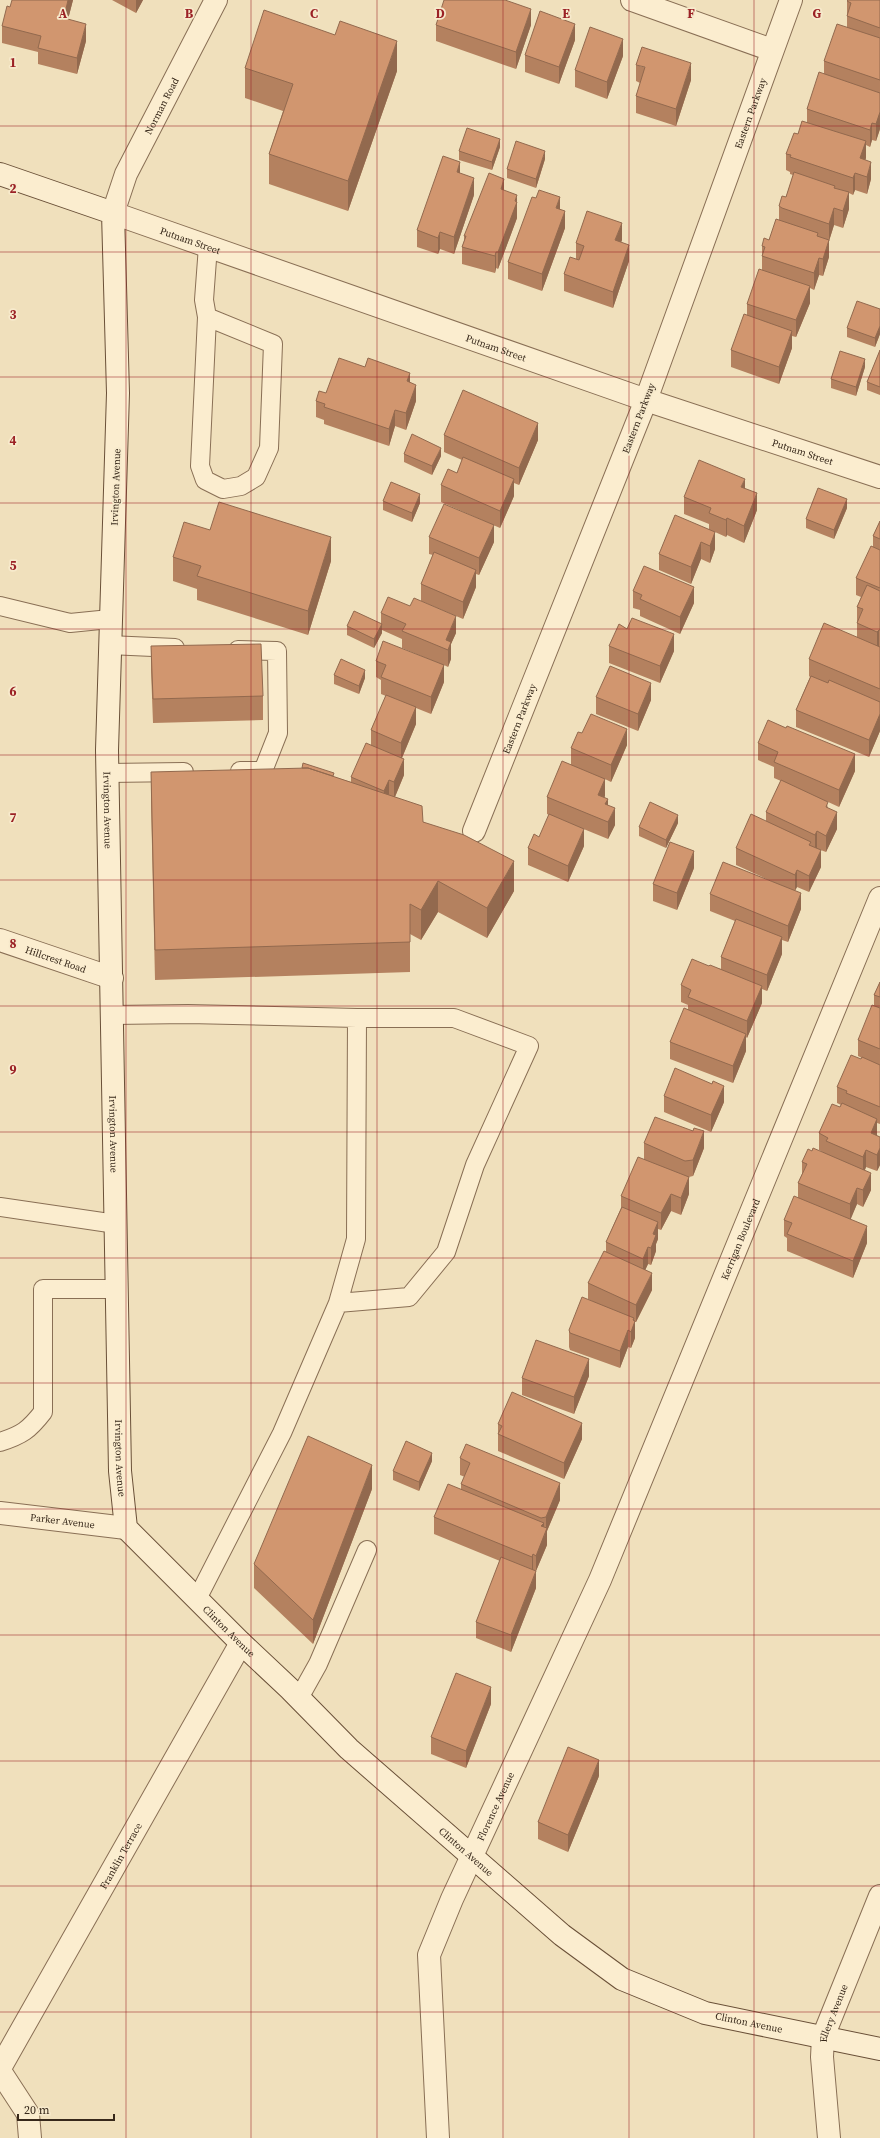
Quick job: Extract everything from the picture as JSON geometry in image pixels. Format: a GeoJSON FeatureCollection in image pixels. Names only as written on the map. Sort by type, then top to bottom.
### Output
{"type":"FeatureCollection","features":[{"type":"Feature","properties":{"kind":"street","name":"Norman Road"},"geometry":{"type":"LineString","coordinates":[[114,214],[126,174],[216,0]]}},
{"type":"Feature","properties":{"kind":"street"},"geometry":{"type":"LineString","coordinates":[[632,0],[772,50]]}},
{"type":"Feature","properties":{"kind":"street","name":"Eastern Parkway"},"geometry":{"type":"LineString","coordinates":[[474,831],[646,400],[791,0]]}},
{"type":"Feature","properties":{"kind":"street"},"geometry":{"type":"LineString","coordinates":[[0,174],[114,214]]}},
{"type":"Feature","properties":{"kind":"street","name":"Putnam Street"},"geometry":{"type":"LineString","coordinates":[[114,214],[646,400],[880,477]]}},
{"type":"Feature","properties":{"kind":"street","name":"Irvington Avenue"},"geometry":{"type":"LineString","coordinates":[[114,214],[118,394],[109,645],[108,773],[120,1471],[126,1528]]}},
{"type":"Feature","properties":{"kind":"street","name":"Kerrigan Boulevard"},"geometry":{"type":"LineString","coordinates":[[600,1580],[880,898]]}},
{"type":"Feature","properties":{"kind":"street","name":"Hillcrest Road"},"geometry":{"type":"LineString","coordinates":[[0,940],[112,978]]}},
{"type":"Feature","properties":{"kind":"street","name":"Parker Avenue"},"geometry":{"type":"LineString","coordinates":[[0,1513],[126,1528]]}},
{"type":"Feature","properties":{"kind":"street","name":"Clinton Avenue"},"geometry":{"type":"LineString","coordinates":[[126,1528],[349,1749],[562,1935],[622,1979],[705,2013],[880,2049]]}},
{"type":"Feature","properties":{"kind":"street","name":"Florence Avenue"},"geometry":{"type":"LineString","coordinates":[[438,2138],[429,1955],[472,1855],[600,1580]]}},
{"type":"Feature","properties":{"kind":"street","name":"Franklin Terrace"},"geometry":{"type":"LineString","coordinates":[[0,2070],[242,1643]]}},
{"type":"Feature","properties":{"kind":"street","name":"Ellery Avenue"},"geometry":{"type":"LineString","coordinates":[[829,2138],[822,2057],[823,2037],[880,1896]]}},
{"type":"Feature","properties":{"kind":"street"},"geometry":{"type":"LineString","coordinates":[[0,2070],[28,2114],[30,2138]]}},
{"type":"Feature","properties":{"kind":"lane"},"geometry":{"type":"LineString","coordinates":[[207,317],[273,344],[269,448],[256,476],[241,486],[223,489],[205,480],[200,466],[207,317],[204,300],[208,246]]}},
{"type":"Feature","properties":{"kind":"lane"},"geometry":{"type":"LineString","coordinates":[[0,606],[70,623],[110,619]]}},
{"type":"Feature","properties":{"kind":"lane"},"geometry":{"type":"LineString","coordinates":[[109,645],[189,648]]}},
{"type":"Feature","properties":{"kind":"lane"},"geometry":{"type":"LineString","coordinates":[[221,649],[277,651],[278,733],[262,771],[224,771]]}},
{"type":"Feature","properties":{"kind":"lane"},"geometry":{"type":"LineString","coordinates":[[108,773],[201,772]]}},
{"type":"Feature","properties":{"kind":"lane"},"geometry":{"type":"LineString","coordinates":[[113,1015],[188,1014],[357,1018],[454,1018],[530,1046],[475,1165],[446,1252],[409,1297],[338,1303]]}},
{"type":"Feature","properties":{"kind":"lane"},"geometry":{"type":"LineString","coordinates":[[196,1599],[282,1434],[338,1303],[356,1239],[357,1018]]}},
{"type":"Feature","properties":{"kind":"lane"},"geometry":{"type":"LineString","coordinates":[[0,1207],[116,1224]]}},
{"type":"Feature","properties":{"kind":"lane"},"geometry":{"type":"LineString","coordinates":[[0,1442],[18,1437],[32,1427],[43,1412],[43,1289],[117,1289]]}},
{"type":"Feature","properties":{"kind":"lane"},"geometry":{"type":"LineString","coordinates":[[299,1698],[318,1664],[367,1550]]}},
{"type":"Feature","properties":{"kind":"building"},"geometry":{"type":"Polygon","coordinates":[[[12,0],[68,0],[64,18],[86,24],[77,58],[38,48],[41,36],[2,26],[7,6],[10,7],[12,0]]]}},
{"type":"Feature","properties":{"kind":"building"},"geometry":{"type":"Polygon","coordinates":[[[444,0],[505,0],[531,9],[516,52],[436,25],[444,0]]]}},
{"type":"Feature","properties":{"kind":"building"},"geometry":{"type":"Polygon","coordinates":[[[880,0],[880,28],[847,16],[851,3],[847,1],[880,0]]]}},
{"type":"Feature","properties":{"kind":"building"},"geometry":{"type":"Polygon","coordinates":[[[264,10],[335,35],[340,21],[397,41],[348,181],[269,154],[293,84],[245,68],[264,10]]]}},
{"type":"Feature","properties":{"kind":"building"},"geometry":{"type":"Polygon","coordinates":[[[540,11],[575,24],[559,67],[525,55],[540,11]]]}},
{"type":"Feature","properties":{"kind":"building"},"geometry":{"type":"Polygon","coordinates":[[[837,24],[880,38],[880,80],[824,61],[837,24]]]}},
{"type":"Feature","properties":{"kind":"building"},"geometry":{"type":"Polygon","coordinates":[[[590,27],[623,39],[607,82],[575,70],[590,27]]]}},
{"type":"Feature","properties":{"kind":"building"},"geometry":{"type":"Polygon","coordinates":[[[642,47],[691,63],[676,109],[636,96],[645,67],[636,65],[642,47]]]}},
{"type":"Feature","properties":{"kind":"building"},"geometry":{"type":"Polygon","coordinates":[[[819,72],[880,93],[880,112],[876,124],[872,123],[870,130],[807,109],[819,72]]]}},
{"type":"Feature","properties":{"kind":"building"},"geometry":{"type":"Polygon","coordinates":[[[802,121],[866,141],[860,158],[871,162],[867,177],[855,173],[853,178],[790,157],[791,155],[786,154],[794,133],[798,134],[802,121]]]}},
{"type":"Feature","properties":{"kind":"building"},"geometry":{"type":"Polygon","coordinates":[[[467,128],[500,139],[492,162],[459,151],[467,128]]]}},
{"type":"Feature","properties":{"kind":"building"},"geometry":{"type":"Polygon","coordinates":[[[516,141],[545,151],[536,179],[507,169],[516,141]]]}},
{"type":"Feature","properties":{"kind":"building"},"geometry":{"type":"Polygon","coordinates":[[[443,156],[460,162],[457,172],[474,178],[454,237],[440,232],[438,238],[417,230],[443,156]]]}},
{"type":"Feature","properties":{"kind":"building"},"geometry":{"type":"Polygon","coordinates":[[[794,172],[835,186],[834,188],[849,192],[843,211],[834,208],[829,224],[779,206],[782,196],[786,197],[794,172]]]}},
{"type":"Feature","properties":{"kind":"building"},"geometry":{"type":"Polygon","coordinates":[[[489,173],[504,179],[501,189],[517,195],[515,201],[517,202],[498,252],[496,252],[495,256],[462,247],[466,236],[464,236],[489,173]]]}},
{"type":"Feature","properties":{"kind":"building"},"geometry":{"type":"Polygon","coordinates":[[[539,190],[560,197],[556,208],[565,211],[542,274],[508,262],[532,197],[536,198],[539,190]]]}},
{"type":"Feature","properties":{"kind":"building"},"geometry":{"type":"Polygon","coordinates":[[[587,211],[622,223],[615,240],[629,245],[613,292],[564,274],[570,257],[579,260],[584,246],[576,243],[587,211]]]}},
{"type":"Feature","properties":{"kind":"building"},"geometry":{"type":"Polygon","coordinates":[[[776,219],[818,233],[817,236],[829,240],[823,259],[819,258],[814,273],[762,256],[765,247],[762,246],[764,238],[769,240],[776,219]]]}},
{"type":"Feature","properties":{"kind":"building"},"geometry":{"type":"Polygon","coordinates":[[[759,269],[810,286],[796,320],[747,304],[759,269]]]}},
{"type":"Feature","properties":{"kind":"building"},"geometry":{"type":"Polygon","coordinates":[[[857,301],[880,309],[880,326],[875,338],[847,328],[857,301]]]}},
{"type":"Feature","properties":{"kind":"building"},"geometry":{"type":"Polygon","coordinates":[[[744,314],[792,331],[779,367],[731,350],[744,314]]]}},
{"type":"Feature","properties":{"kind":"building"},"geometry":{"type":"Polygon","coordinates":[[[880,350],[880,387],[867,382],[880,350]]]}},
{"type":"Feature","properties":{"kind":"building"},"geometry":{"type":"Polygon","coordinates":[[[840,351],[865,359],[856,387],[831,379],[840,351]]]}},
{"type":"Feature","properties":{"kind":"building"},"geometry":{"type":"Polygon","coordinates":[[[339,358],[365,367],[368,358],[410,373],[407,381],[416,385],[406,413],[395,410],[389,429],[324,407],[325,404],[316,401],[319,391],[326,393],[339,358]]]}},
{"type":"Feature","properties":{"kind":"building"},"geometry":{"type":"Polygon","coordinates":[[[463,390],[538,423],[519,468],[444,435],[463,390]]]}},
{"type":"Feature","properties":{"kind":"building"},"geometry":{"type":"Polygon","coordinates":[[[412,434],[441,448],[432,466],[404,454],[412,434]]]}},
{"type":"Feature","properties":{"kind":"building"},"geometry":{"type":"Polygon","coordinates":[[[463,457],[514,479],[500,511],[441,485],[448,469],[457,473],[463,457]]]}},
{"type":"Feature","properties":{"kind":"building"},"geometry":{"type":"Polygon","coordinates":[[[699,460],[745,479],[741,487],[757,493],[744,526],[727,518],[726,520],[709,513],[711,508],[684,497],[699,460]]]}},
{"type":"Feature","properties":{"kind":"building"},"geometry":{"type":"Polygon","coordinates":[[[391,482],[420,494],[412,513],[383,501],[391,482]]]}},
{"type":"Feature","properties":{"kind":"building"},"geometry":{"type":"Polygon","coordinates":[[[818,488],[847,499],[834,530],[806,519],[818,488]]]}},
{"type":"Feature","properties":{"kind":"building"},"geometry":{"type":"Polygon","coordinates":[[[219,502],[331,537],[308,611],[197,576],[201,566],[173,557],[184,522],[210,530],[219,502]]]}},
{"type":"Feature","properties":{"kind":"building"},"geometry":{"type":"Polygon","coordinates":[[[444,504],[494,525],[479,558],[429,537],[444,504]]]}},
{"type":"Feature","properties":{"kind":"building"},"geometry":{"type":"Polygon","coordinates":[[[675,515],[715,532],[710,546],[701,542],[691,567],[659,554],[675,515]]]}},
{"type":"Feature","properties":{"kind":"building"},"geometry":{"type":"Polygon","coordinates":[[[880,521],[880,539],[873,536],[880,521]]]}},
{"type":"Feature","properties":{"kind":"building"},"geometry":{"type":"Polygon","coordinates":[[[871,546],[880,550],[880,588],[856,578],[871,546]]]}},
{"type":"Feature","properties":{"kind":"building"},"geometry":{"type":"Polygon","coordinates":[[[434,552],[476,570],[463,602],[421,584],[434,552]]]}},
{"type":"Feature","properties":{"kind":"building"},"geometry":{"type":"Polygon","coordinates":[[[644,566],[694,587],[680,617],[640,599],[642,595],[633,591],[644,566]]]}},
{"type":"Feature","properties":{"kind":"building"},"geometry":{"type":"Polygon","coordinates":[[[867,585],[880,591],[880,630],[877,632],[857,623],[863,609],[857,607],[867,585]]]}},
{"type":"Feature","properties":{"kind":"building"},"geometry":{"type":"Polygon","coordinates":[[[388,597],[410,606],[414,598],[456,616],[446,640],[451,642],[448,650],[402,631],[406,624],[381,613],[388,597]]]}},
{"type":"Feature","properties":{"kind":"building"},"geometry":{"type":"Polygon","coordinates":[[[354,611],[382,624],[374,639],[347,626],[354,611]]]}},
{"type":"Feature","properties":{"kind":"building"},"geometry":{"type":"Polygon","coordinates":[[[632,618],[674,634],[660,666],[609,646],[619,624],[627,629],[632,618]]]}},
{"type":"Feature","properties":{"kind":"building"},"geometry":{"type":"Polygon","coordinates":[[[824,623],[880,647],[880,689],[809,659],[824,623]]]}},
{"type":"Feature","properties":{"kind":"building"},"geometry":{"type":"Polygon","coordinates":[[[383,641],[444,665],[431,697],[381,677],[386,665],[376,661],[383,641]]]}},
{"type":"Feature","properties":{"kind":"building"},"geometry":{"type":"Polygon","coordinates":[[[261,644],[263,696],[153,699],[151,646],[261,644]]]}},
{"type":"Feature","properties":{"kind":"building"},"geometry":{"type":"Polygon","coordinates":[[[341,659],[365,670],[359,686],[334,675],[341,659]]]}},
{"type":"Feature","properties":{"kind":"building"},"geometry":{"type":"Polygon","coordinates":[[[610,666],[651,683],[638,714],[596,697],[610,666]]]}},
{"type":"Feature","properties":{"kind":"building"},"geometry":{"type":"Polygon","coordinates":[[[811,676],[828,683],[829,680],[880,702],[880,714],[869,740],[796,710],[811,676]]]}},
{"type":"Feature","properties":{"kind":"building"},"geometry":{"type":"Polygon","coordinates":[[[386,695],[416,707],[401,743],[371,730],[386,695]]]}},
{"type":"Feature","properties":{"kind":"building"},"geometry":{"type":"Polygon","coordinates":[[[591,714],[627,729],[611,765],[571,748],[578,732],[582,733],[591,714]]]}},
{"type":"Feature","properties":{"kind":"building"},"geometry":{"type":"Polygon","coordinates":[[[768,720],[786,728],[787,726],[855,754],[839,790],[774,762],[778,752],[758,743],[768,720]]]}},
{"type":"Feature","properties":{"kind":"building"},"geometry":{"type":"Polygon","coordinates":[[[366,743],[404,759],[394,782],[389,780],[384,791],[351,777],[366,743]]]}},
{"type":"Feature","properties":{"kind":"building"},"geometry":{"type":"Polygon","coordinates":[[[562,761],[605,779],[598,795],[608,799],[605,804],[615,808],[608,822],[547,797],[562,761]]]}},
{"type":"Feature","properties":{"kind":"building"},"geometry":{"type":"Polygon","coordinates":[[[303,763],[334,773],[333,776],[308,768],[302,768],[303,763]]]}},
{"type":"Feature","properties":{"kind":"building"},"geometry":{"type":"Polygon","coordinates":[[[308,768],[422,806],[423,822],[464,835],[514,861],[487,908],[438,881],[421,910],[410,904],[410,942],[155,950],[151,772],[308,768]]]}},
{"type":"Feature","properties":{"kind":"building"},"geometry":{"type":"Polygon","coordinates":[[[781,780],[828,802],[826,807],[837,812],[826,836],[817,831],[815,835],[766,812],[781,780]]]}},
{"type":"Feature","properties":{"kind":"building"},"geometry":{"type":"Polygon","coordinates":[[[650,802],[678,815],[666,840],[639,827],[650,802]]]}},
{"type":"Feature","properties":{"kind":"building"},"geometry":{"type":"Polygon","coordinates":[[[549,814],[584,829],[568,866],[528,848],[534,834],[539,837],[549,814]]]}},
{"type":"Feature","properties":{"kind":"building"},"geometry":{"type":"Polygon","coordinates":[[[751,814],[811,842],[809,845],[821,850],[809,876],[797,870],[795,875],[736,848],[751,814]]]}},
{"type":"Feature","properties":{"kind":"building"},"geometry":{"type":"Polygon","coordinates":[[[670,842],[694,851],[677,893],[653,884],[670,842]]]}},
{"type":"Feature","properties":{"kind":"building"},"geometry":{"type":"Polygon","coordinates":[[[723,862],[801,893],[788,926],[710,894],[723,862]]]}},
{"type":"Feature","properties":{"kind":"building"},"geometry":{"type":"Polygon","coordinates":[[[736,919],[782,937],[767,975],[721,957],[736,919]]]}},
{"type":"Feature","properties":{"kind":"building"},"geometry":{"type":"Polygon","coordinates":[[[692,959],[762,986],[747,1021],[688,997],[691,990],[681,985],[692,959]]]}},
{"type":"Feature","properties":{"kind":"building"},"geometry":{"type":"Polygon","coordinates":[[[880,982],[880,997],[874,995],[880,982]]]}},
{"type":"Feature","properties":{"kind":"building"},"geometry":{"type":"Polygon","coordinates":[[[872,1005],[880,1008],[880,1049],[858,1040],[872,1005]]]}},
{"type":"Feature","properties":{"kind":"building"},"geometry":{"type":"Polygon","coordinates":[[[684,1008],[746,1034],[733,1066],[670,1042],[684,1008]]]}},
{"type":"Feature","properties":{"kind":"building"},"geometry":{"type":"Polygon","coordinates":[[[851,1055],[861,1059],[862,1057],[880,1065],[880,1107],[846,1093],[847,1091],[837,1087],[851,1055]]]}},
{"type":"Feature","properties":{"kind":"building"},"geometry":{"type":"Polygon","coordinates":[[[675,1068],[712,1084],[713,1081],[724,1086],[711,1115],[664,1096],[675,1068]]]}},
{"type":"Feature","properties":{"kind":"building"},"geometry":{"type":"Polygon","coordinates":[[[842,1103],[877,1119],[871,1133],[880,1137],[880,1148],[877,1155],[866,1150],[863,1157],[826,1141],[828,1138],[819,1133],[832,1104],[840,1107],[842,1103]]]}},
{"type":"Feature","properties":{"kind":"building"},"geometry":{"type":"Polygon","coordinates":[[[655,1117],[693,1131],[694,1128],[704,1131],[693,1160],[685,1161],[644,1143],[655,1117]]]}},
{"type":"Feature","properties":{"kind":"building"},"geometry":{"type":"Polygon","coordinates":[[[813,1148],[871,1173],[863,1190],[857,1188],[850,1204],[798,1183],[807,1164],[802,1162],[808,1149],[812,1151],[813,1148]]]}},
{"type":"Feature","properties":{"kind":"building"},"geometry":{"type":"Polygon","coordinates":[[[638,1157],[689,1177],[681,1198],[671,1194],[661,1213],[621,1196],[638,1157]]]}},
{"type":"Feature","properties":{"kind":"building"},"geometry":{"type":"Polygon","coordinates":[[[794,1196],[867,1226],[853,1261],[787,1234],[792,1223],[784,1220],[794,1196]]]}},
{"type":"Feature","properties":{"kind":"building"},"geometry":{"type":"Polygon","coordinates":[[[622,1207],[658,1222],[653,1234],[656,1235],[651,1248],[648,1247],[643,1259],[606,1242],[622,1207]]]}},
{"type":"Feature","properties":{"kind":"building"},"geometry":{"type":"Polygon","coordinates":[[[604,1251],[652,1273],[636,1305],[588,1283],[604,1251]]]}},
{"type":"Feature","properties":{"kind":"building"},"geometry":{"type":"Polygon","coordinates":[[[582,1297],[634,1318],[633,1320],[635,1321],[631,1332],[628,1330],[620,1351],[570,1333],[569,1330],[582,1297]]]}},
{"type":"Feature","properties":{"kind":"building"},"geometry":{"type":"Polygon","coordinates":[[[536,1340],[589,1359],[574,1397],[522,1378],[536,1340]]]}},
{"type":"Feature","properties":{"kind":"building"},"geometry":{"type":"Polygon","coordinates":[[[512,1392],[582,1423],[564,1463],[498,1434],[502,1426],[498,1424],[512,1392]]]}},
{"type":"Feature","properties":{"kind":"building"},"geometry":{"type":"Polygon","coordinates":[[[308,1436],[372,1465],[313,1620],[254,1564],[308,1436]]]}},
{"type":"Feature","properties":{"kind":"building"},"geometry":{"type":"Polygon","coordinates":[[[406,1441],[432,1453],[419,1482],[393,1471],[406,1441]]]}},
{"type":"Feature","properties":{"kind":"building"},"geometry":{"type":"Polygon","coordinates":[[[466,1444],[560,1483],[546,1517],[541,1518],[461,1484],[470,1463],[460,1458],[466,1444]]]}},
{"type":"Feature","properties":{"kind":"building"},"geometry":{"type":"Polygon","coordinates":[[[448,1484],[544,1523],[541,1526],[547,1528],[536,1556],[533,1554],[532,1557],[434,1517],[448,1484]]]}},
{"type":"Feature","properties":{"kind":"building"},"geometry":{"type":"Polygon","coordinates":[[[501,1557],[536,1571],[511,1635],[476,1622],[501,1557]]]}},
{"type":"Feature","properties":{"kind":"building"},"geometry":{"type":"Polygon","coordinates":[[[456,1673],[491,1687],[466,1751],[431,1737],[456,1673]]]}},
{"type":"Feature","properties":{"kind":"building"},"geometry":{"type":"Polygon","coordinates":[[[568,1747],[599,1760],[568,1835],[538,1822],[568,1747]]]}}]}
